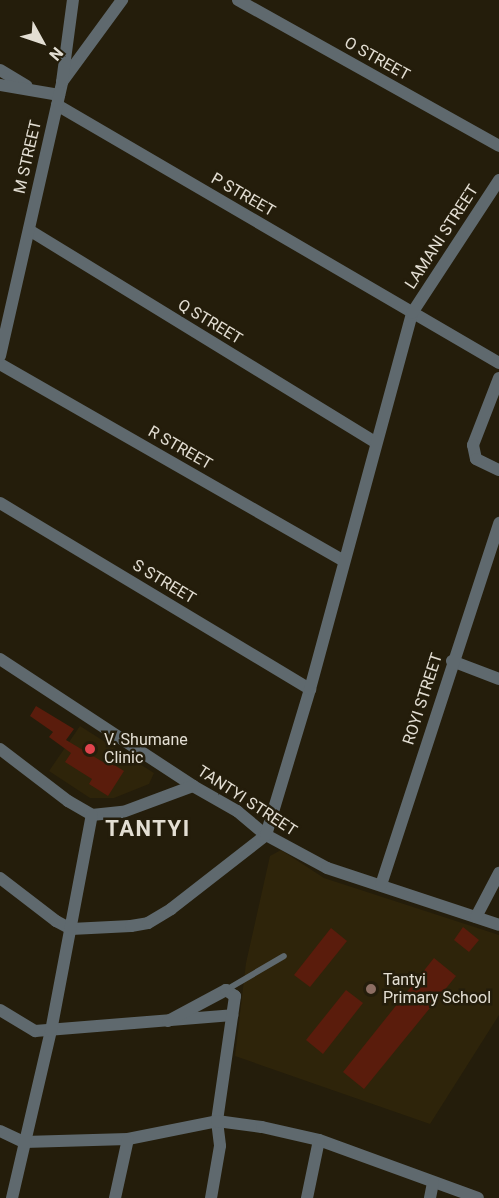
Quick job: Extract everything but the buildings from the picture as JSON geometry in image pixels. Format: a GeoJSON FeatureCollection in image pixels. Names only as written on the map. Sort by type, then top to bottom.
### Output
{"type":"FeatureCollection","features":[{"type":"Feature","properties":{"kind":"street","name":"M STREET"},"geometry":{"type":"LineString","coordinates":[[0,356],[62,82],[74,0]]}},
{"type":"Feature","properties":{"kind":"street"},"geometry":{"type":"LineString","coordinates":[[62,82],[122,0]]}},
{"type":"Feature","properties":{"kind":"street","name":"O STREET"},"geometry":{"type":"LineString","coordinates":[[238,0],[499,146]]}},
{"type":"Feature","properties":{"kind":"street","name":"P STREET"},"geometry":{"type":"LineString","coordinates":[[0,70],[36,91],[58,100],[499,363]]}},
{"type":"Feature","properties":{"kind":"street","name":"P STREET"},"geometry":{"type":"LineString","coordinates":[[0,84],[36,91]]}},
{"type":"Feature","properties":{"kind":"street","name":"LAMANI STREET"},"geometry":{"type":"LineString","coordinates":[[266,835],[310,689],[375,442],[412,313],[499,180]]}},
{"type":"Feature","properties":{"kind":"street","name":"Q STREET"},"geometry":{"type":"LineString","coordinates":[[28,230],[375,442]]}},
{"type":"Feature","properties":{"kind":"street","name":"R STREET"},"geometry":{"type":"LineString","coordinates":[[0,364],[344,561]]}},
{"type":"Feature","properties":{"kind":"street"},"geometry":{"type":"LineString","coordinates":[[499,378],[473,445],[476,459],[499,470]]}},
{"type":"Feature","properties":{"kind":"street","name":"S STREET"},"geometry":{"type":"LineString","coordinates":[[0,503],[310,689]]}},
{"type":"Feature","properties":{"kind":"street","name":"ROYI STREET"},"geometry":{"type":"LineString","coordinates":[[381,885],[452,661],[499,524]]}},
{"type":"Feature","properties":{"kind":"street","name":"TANTYI STREET"},"geometry":{"type":"LineString","coordinates":[[0,659],[193,786],[237,811],[266,835],[327,868],[499,925]]}},
{"type":"Feature","properties":{"kind":"street"},"geometry":{"type":"LineString","coordinates":[[452,661],[499,680]]}},
{"type":"Feature","properties":{"kind":"street"},"geometry":{"type":"LineString","coordinates":[[0,749],[68,801],[92,815],[123,812],[193,786]]}},
{"type":"Feature","properties":{"kind":"street"},"geometry":{"type":"LineString","coordinates":[[12,1198],[51,1031],[92,815]]}},
{"type":"Feature","properties":{"kind":"street"},"geometry":{"type":"LineString","coordinates":[[0,878],[56,921],[71,929],[100,930],[148,923],[171,909],[266,835]]}},
{"type":"Feature","properties":{"kind":"street"},"geometry":{"type":"LineString","coordinates":[[476,917],[499,873]]}},
{"type":"Feature","properties":{"kind":"street"},"geometry":{"type":"LineString","coordinates":[[168,1021],[226,990],[235,996],[217,1121],[220,1146],[212,1198]]}},
{"type":"Feature","properties":{"kind":"street"},"geometry":{"type":"LineString","coordinates":[[0,1010],[35,1031],[232,1015]]}},
{"type":"Feature","properties":{"kind":"street"},"geometry":{"type":"LineString","coordinates":[[0,1131],[24,1142],[128,1139],[217,1121],[262,1127],[319,1140],[478,1198]]}},
{"type":"Feature","properties":{"kind":"street"},"geometry":{"type":"LineString","coordinates":[[115,1198],[128,1139]]}},
{"type":"Feature","properties":{"kind":"street"},"geometry":{"type":"LineString","coordinates":[[307,1198],[319,1140]]}},
{"type":"Feature","properties":{"kind":"street"},"geometry":{"type":"LineString","coordinates":[[430,1198],[433,1182]]}},
{"type":"Feature","properties":{"kind":"lane"},"geometry":{"type":"LineString","coordinates":[[226,990],[284,956]]}},
{"type":"Feature","properties":{"kind":"shaded area","name":"V. Shumane Clinic"},"geometry":{"type":"Polygon","coordinates":[[[80,726],[154,773],[149,784],[114,798],[90,798],[49,771],[80,726]]]}},
{"type":"Feature","properties":{"kind":"shaded area","name":"Tantyi Primary School"},"geometry":{"type":"Polygon","coordinates":[[[281,850],[324,878],[499,935],[499,1015],[430,1124],[235,1056],[246,963],[270,856],[281,850]]]}},
{"type":"Feature","properties":{"kind":"place","name":"V. Shumane Clinic"},"geometry":{"type":"Point","coordinates":[90,749]}},
{"type":"Feature","properties":{"kind":"place","name":"Tantyi Primary School"},"geometry":{"type":"Point","coordinates":[371,989]}},
{"type":"Feature","properties":{"kind":"district","name":"TANTYI"},"geometry":{"type":"Point","coordinates":[148,829]}}]}
